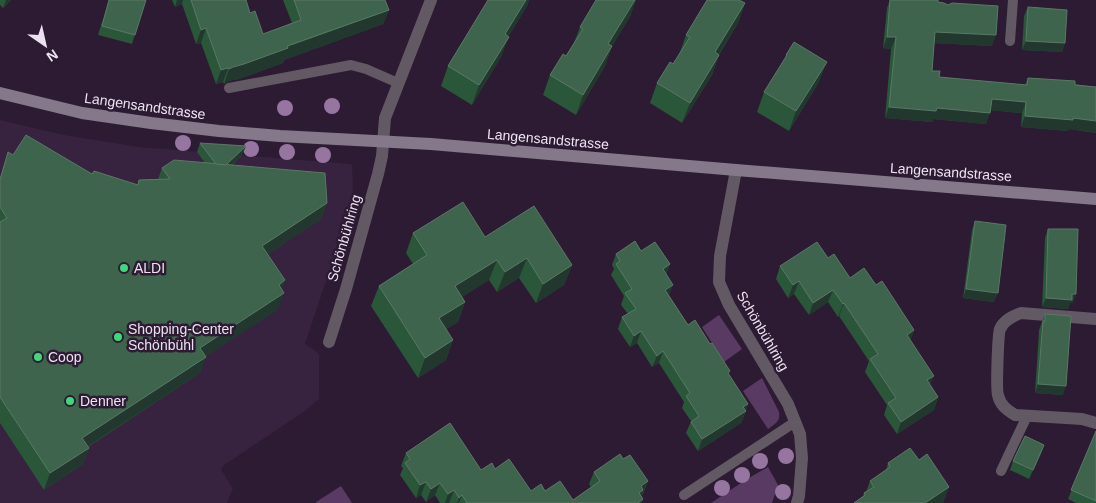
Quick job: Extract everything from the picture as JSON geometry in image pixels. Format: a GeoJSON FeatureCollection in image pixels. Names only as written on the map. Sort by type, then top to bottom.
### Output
{"type":"FeatureCollection","features":[{"type":"Feature","properties":{"kind":"street","name":"Schönbühlring"},"geometry":{"type":"LineString","coordinates":[[329,342],[378,174],[382,156],[385,118],[431,0]]}},
{"type":"Feature","properties":{"kind":"street","name":"Langensandstrasse"},"geometry":{"type":"LineString","coordinates":[[0,92],[82,113],[219,131],[431,144],[1096,199]]}},
{"type":"Feature","properties":{"kind":"street","name":"Schönbühlring"},"geometry":{"type":"LineString","coordinates":[[736,170],[720,256],[720,282],[729,305],[788,404],[800,434],[802,458],[797,503]]}},
{"type":"Feature","properties":{"kind":"street"},"geometry":{"type":"LineString","coordinates":[[1096,319],[1021,313],[1011,316],[1000,328],[997,394],[1001,404],[1015,415],[1082,419],[1096,423]]}},
{"type":"Feature","properties":{"kind":"lane"},"geometry":{"type":"LineString","coordinates":[[1010,41],[1013,0]]}},
{"type":"Feature","properties":{"kind":"lane"},"geometry":{"type":"LineString","coordinates":[[229,88],[351,65],[366,69],[398,83]]}},
{"type":"Feature","properties":{"kind":"lane"},"geometry":{"type":"LineString","coordinates":[[1001,471],[1026,416]]}},
{"type":"Feature","properties":{"kind":"lane"},"geometry":{"type":"LineString","coordinates":[[684,495],[795,422]]}},
{"type":"Feature","properties":{"kind":"shaded area"},"geometry":{"type":"Polygon","coordinates":[[[0,120],[64,135],[139,147],[352,164],[352,197],[305,344],[319,355],[319,399],[302,413],[223,466],[221,469],[233,489],[227,503],[0,503],[0,120]]]}},
{"type":"Feature","properties":{"kind":"shaded area"},"geometry":{"type":"Polygon","coordinates":[[[719,315],[742,349],[724,362],[702,327],[719,315]]]}},
{"type":"Feature","properties":{"kind":"shaded area"},"geometry":{"type":"Polygon","coordinates":[[[762,378],[779,412],[777,422],[768,429],[743,391],[762,378]]]}},
{"type":"Feature","properties":{"kind":"shaded area"},"geometry":{"type":"Polygon","coordinates":[[[768,467],[778,485],[772,503],[711,503],[747,479],[768,467]]]}},
{"type":"Feature","properties":{"kind":"shaded area"},"geometry":{"type":"Polygon","coordinates":[[[341,486],[352,503],[316,503],[316,502],[341,486]]]}},
{"type":"Feature","properties":{"kind":"building"},"geometry":{"type":"Polygon","coordinates":[[[109,0],[146,0],[135,35],[102,26],[109,0]]]}},
{"type":"Feature","properties":{"kind":"building"},"geometry":{"type":"Polygon","coordinates":[[[191,0],[246,0],[250,13],[255,11],[263,34],[301,20],[294,0],[385,0],[389,10],[287,46],[288,48],[244,64],[221,70],[206,28],[201,30],[191,0]]]}},
{"type":"Feature","properties":{"kind":"building"},"geometry":{"type":"Polygon","coordinates":[[[488,0],[526,0],[505,34],[509,37],[479,85],[448,66],[488,0]]]}},
{"type":"Feature","properties":{"kind":"building"},"geometry":{"type":"Polygon","coordinates":[[[596,0],[635,0],[608,44],[612,46],[583,95],[550,75],[563,54],[566,56],[583,29],[580,27],[596,0]]]}},
{"type":"Feature","properties":{"kind":"building"},"geometry":{"type":"Polygon","coordinates":[[[707,0],[739,0],[745,3],[715,52],[719,55],[690,103],[657,83],[670,62],[673,64],[690,37],[686,35],[707,0]]]}},
{"type":"Feature","properties":{"kind":"building"},"geometry":{"type":"Polygon","coordinates":[[[890,0],[938,0],[938,2],[948,5],[952,3],[998,6],[996,35],[935,32],[932,71],[940,71],[939,77],[1027,85],[1028,78],[1075,81],[1075,85],[1096,87],[1096,121],[1025,116],[1026,102],[992,99],[990,113],[937,108],[936,111],[889,107],[896,37],[887,37],[890,0]]]}},
{"type":"Feature","properties":{"kind":"building"},"geometry":{"type":"Polygon","coordinates":[[[1028,7],[1067,10],[1065,43],[1026,41],[1028,7]]]}},
{"type":"Feature","properties":{"kind":"building"},"geometry":{"type":"Polygon","coordinates":[[[794,42],[827,62],[796,111],[764,92],[794,42]]]}},
{"type":"Feature","properties":{"kind":"building","name":"Shopping-Center Schönbühl"},"geometry":{"type":"Polygon","coordinates":[[[26,135],[92,174],[94,171],[138,185],[139,180],[170,179],[162,168],[174,160],[325,173],[327,203],[262,246],[285,280],[279,285],[284,293],[200,348],[206,357],[82,438],[89,448],[50,473],[0,397],[0,222],[7,218],[0,207],[0,180],[8,152],[13,155],[26,135]]]}},
{"type":"Feature","properties":{"kind":"building"},"geometry":{"type":"Polygon","coordinates":[[[200,143],[246,146],[226,165],[216,164],[200,143]]]}},
{"type":"Feature","properties":{"kind":"building"},"geometry":{"type":"Polygon","coordinates":[[[463,202],[485,237],[534,206],[572,265],[543,284],[527,258],[505,272],[497,260],[455,286],[465,302],[439,318],[453,340],[425,358],[379,286],[427,255],[413,233],[463,202]]]}},
{"type":"Feature","properties":{"kind":"building"},"geometry":{"type":"Polygon","coordinates":[[[975,221],[1006,225],[998,293],[966,289],[975,221]]]}},
{"type":"Feature","properties":{"kind":"building"},"geometry":{"type":"Polygon","coordinates":[[[1048,229],[1078,229],[1076,294],[1072,294],[1072,300],[1046,298],[1048,229]]]}},
{"type":"Feature","properties":{"kind":"building"},"geometry":{"type":"Polygon","coordinates":[[[635,241],[641,251],[655,242],[670,264],[663,269],[673,285],[665,290],[688,325],[695,320],[710,344],[712,343],[748,404],[743,407],[746,411],[702,439],[691,422],[699,416],[686,396],[690,393],[663,351],[657,356],[641,331],[634,336],[622,317],[636,309],[625,293],[632,289],[616,264],[620,261],[616,254],[635,241]]]}},
{"type":"Feature","properties":{"kind":"building"},"geometry":{"type":"Polygon","coordinates":[[[817,242],[828,258],[834,254],[850,278],[864,268],[876,285],[882,281],[914,330],[907,335],[934,376],[927,380],[938,397],[901,422],[888,403],[896,398],[870,359],[878,354],[844,303],[833,290],[813,303],[799,281],[793,285],[780,266],[817,242]]]}},
{"type":"Feature","properties":{"kind":"building"},"geometry":{"type":"Polygon","coordinates":[[[1045,314],[1071,316],[1066,386],[1038,384],[1045,314]]]}},
{"type":"Feature","properties":{"kind":"building"},"geometry":{"type":"Polygon","coordinates":[[[450,423],[481,470],[492,463],[495,469],[509,459],[531,491],[541,484],[545,491],[560,481],[573,500],[600,481],[594,472],[620,454],[623,459],[630,455],[648,481],[641,486],[643,490],[639,493],[643,499],[638,503],[467,503],[462,495],[459,498],[454,490],[448,494],[440,483],[431,489],[426,482],[420,485],[405,463],[410,459],[406,453],[450,423]]]}},
{"type":"Feature","properties":{"kind":"building"},"geometry":{"type":"Polygon","coordinates":[[[1096,431],[1096,501],[1071,490],[1096,431]]]}},
{"type":"Feature","properties":{"kind":"building"},"geometry":{"type":"Polygon","coordinates":[[[1025,436],[1044,445],[1033,470],[1013,461],[1025,436]]]}},
{"type":"Feature","properties":{"kind":"building"},"geometry":{"type":"Polygon","coordinates":[[[910,448],[919,460],[927,454],[949,487],[925,503],[854,503],[865,495],[864,493],[874,487],[870,481],[890,467],[888,463],[910,448]]]}},
{"type":"Feature","properties":{"kind":"place","name":"ALDI"},"geometry":{"type":"Point","coordinates":[124,268]}},
{"type":"Feature","properties":{"kind":"place","name":"Shopping-Center Schönbühl"},"geometry":{"type":"Point","coordinates":[118,337]}},
{"type":"Feature","properties":{"kind":"place","name":"Coop"},"geometry":{"type":"Point","coordinates":[38,357]}},
{"type":"Feature","properties":{"kind":"place","name":"Denner"},"geometry":{"type":"Point","coordinates":[70,401]}}]}
